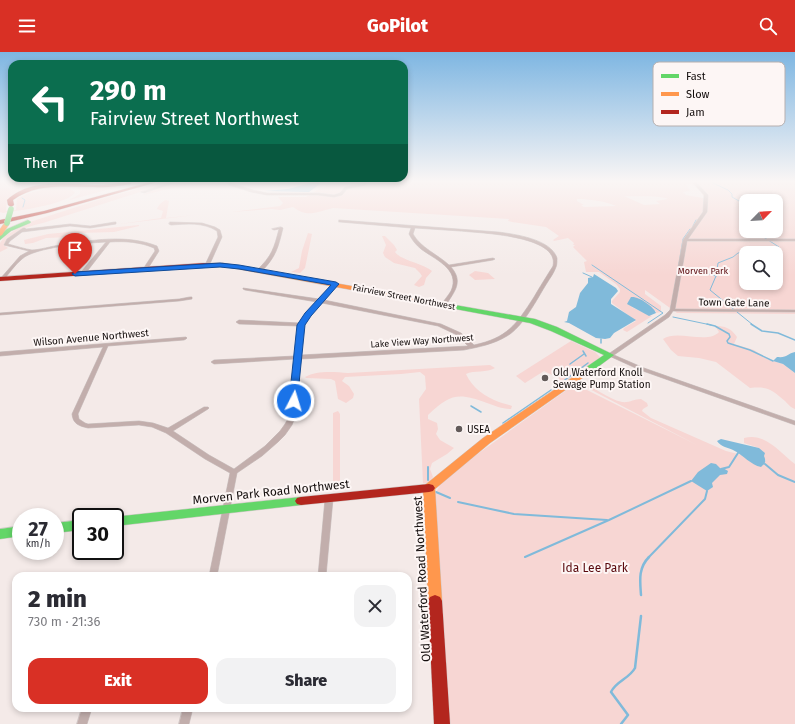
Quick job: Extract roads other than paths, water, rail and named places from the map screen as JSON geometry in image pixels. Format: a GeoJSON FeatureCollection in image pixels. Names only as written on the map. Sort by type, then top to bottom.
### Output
{"type":"FeatureCollection","features":[{"type":"Feature","properties":{"kind":"main road"},"geometry":{"type":"LineString","coordinates":[[0,234],[9,212]]}},
{"type":"Feature","properties":{"kind":"main road"},"geometry":{"type":"LineString","coordinates":[[0,215],[14,212]]}},
{"type":"Feature","properties":{"kind":"main road"},"geometry":{"type":"LineString","coordinates":[[4,224],[40,212]]}},
{"type":"Feature","properties":{"kind":"main road"},"geometry":{"type":"LineString","coordinates":[[24,217],[42,212]]}},
{"type":"Feature","properties":{"kind":"main road"},"geometry":{"type":"LineString","coordinates":[[0,238],[21,228],[62,212]]}},
{"type":"Feature","properties":{"kind":"main road"},"geometry":{"type":"LineString","coordinates":[[4,224],[21,228]]}},
{"type":"Feature","properties":{"kind":"main road","name":"Fairview Street Northwest"},"geometry":{"type":"LineString","coordinates":[[1,279],[207,265],[230,266],[336,284],[521,319],[554,329],[610,355]]}},
{"type":"Feature","properties":{"kind":"main road","name":"Old Waterford Road Northwest"},"geometry":{"type":"LineString","coordinates":[[442,724],[429,488],[451,468],[484,442],[610,355]]}},
{"type":"Feature","properties":{"kind":"main road","name":"Morven Park Road Northwest"},"geometry":{"type":"LineString","coordinates":[[124,520],[429,488]]}},
{"type":"Feature","properties":{"kind":"main road"},"geometry":{"type":"LineString","coordinates":[[0,534],[12,533]]}},
{"type":"Feature","properties":{"kind":"street"},"geometry":{"type":"LineString","coordinates":[[671,312],[685,240],[700,220],[704,212]]}},
{"type":"Feature","properties":{"kind":"street","name":"Lake View Way Northwest"},"geometry":{"type":"LineString","coordinates":[[214,362],[473,346],[507,334],[515,327],[554,266],[554,256],[548,250],[530,240],[511,235],[340,221]]}},
{"type":"Feature","properties":{"kind":"street"},"geometry":{"type":"LineString","coordinates":[[33,251],[6,244],[8,240],[21,228],[70,225],[90,227],[115,223]]}},
{"type":"Feature","properties":{"kind":"street"},"geometry":{"type":"LineString","coordinates":[[171,223],[208,225],[219,231],[220,237],[207,265]]}},
{"type":"Feature","properties":{"kind":"street"},"geometry":{"type":"LineString","coordinates":[[413,227],[411,234],[415,243],[449,266],[455,277],[455,286],[444,304]]}},
{"type":"Feature","properties":{"kind":"street"},"geometry":{"type":"LineString","coordinates":[[259,270],[269,262],[273,255],[280,228],[274,229]]}},
{"type":"Feature","properties":{"kind":"street"},"geometry":{"type":"LineString","coordinates":[[685,240],[795,240]]}},
{"type":"Feature","properties":{"kind":"street"},"geometry":{"type":"LineString","coordinates":[[83,273],[110,241]]}},
{"type":"Feature","properties":{"kind":"street"},"geometry":{"type":"LineString","coordinates":[[1,279],[21,257],[33,251],[110,241],[128,241],[155,246],[157,251],[146,269]]}},
{"type":"Feature","properties":{"kind":"street"},"geometry":{"type":"LineString","coordinates":[[449,266],[493,259]]}},
{"type":"Feature","properties":{"kind":"street"},"geometry":{"type":"LineString","coordinates":[[214,572],[234,472],[277,440],[290,423],[301,325],[336,284]]}},
{"type":"Feature","properties":{"kind":"street"},"geometry":{"type":"LineString","coordinates":[[245,289],[320,301],[439,325],[459,334],[473,346]]}},
{"type":"Feature","properties":{"kind":"street"},"geometry":{"type":"LineString","coordinates":[[0,314],[190,298]]}},
{"type":"Feature","properties":{"kind":"street","name":"Town Gate Lane"},"geometry":{"type":"LineString","coordinates":[[671,312],[795,311]]}},
{"type":"Feature","properties":{"kind":"street","name":"Old Waterford Road Northwest"},"geometry":{"type":"LineString","coordinates":[[610,355],[671,312]]}},
{"type":"Feature","properties":{"kind":"street"},"geometry":{"type":"LineString","coordinates":[[239,322],[301,325]]}},
{"type":"Feature","properties":{"kind":"street","name":"Wilson Avenue Northwest"},"geometry":{"type":"LineString","coordinates":[[0,354],[184,338]]}},
{"type":"Feature","properties":{"kind":"street"},"geometry":{"type":"LineString","coordinates":[[106,344],[75,414],[76,420],[83,425],[94,426],[147,423],[168,431],[207,457],[234,472]]}},
{"type":"Feature","properties":{"kind":"street"},"geometry":{"type":"LineString","coordinates":[[610,355],[642,369],[795,423]]}},
{"type":"Feature","properties":{"kind":"street"},"geometry":{"type":"LineString","coordinates":[[168,431],[206,408]]}},
{"type":"Feature","properties":{"kind":"street"},"geometry":{"type":"LineString","coordinates":[[322,572],[329,499]]}},
{"type":"Feature","properties":{"kind":"street"},"geometry":{"type":"LineString","coordinates":[[82,724],[86,712]]}},
{"type":"Feature","properties":{"kind":"street"},"geometry":{"type":"LineString","coordinates":[[184,724],[187,712]]}},
{"type":"Feature","properties":{"kind":"water"},"geometry":{"type":"Polygon","coordinates":[[[594,274],[616,288],[618,291],[611,299],[611,304],[636,320],[614,333],[610,338],[596,338],[569,323],[564,322],[567,321],[569,312],[576,307],[580,293],[588,283],[588,278],[593,277],[594,274]]]}},
{"type":"Feature","properties":{"kind":"water"},"geometry":{"type":"Polygon","coordinates":[[[631,297],[638,298],[646,302],[656,313],[649,316],[627,304],[631,297]]]}},
{"type":"Feature","properties":{"kind":"water"},"geometry":{"type":"Polygon","coordinates":[[[795,352],[795,373],[783,364],[773,361],[777,357],[795,352]]]}},
{"type":"Feature","properties":{"kind":"water"},"geometry":{"type":"Polygon","coordinates":[[[721,439],[759,448],[765,453],[765,463],[761,467],[757,466],[737,452],[720,445],[717,441],[721,439]]]}},
{"type":"Feature","properties":{"kind":"water"},"geometry":{"type":"Polygon","coordinates":[[[711,463],[716,464],[721,469],[723,468],[728,471],[727,474],[720,475],[712,483],[713,487],[707,491],[691,481],[698,472],[711,463]]]}},
{"type":"Feature","properties":{"kind":"waterway"},"geometry":{"type":"LineString","coordinates":[[693,226],[696,220]]}},
{"type":"Feature","properties":{"kind":"waterway"},"geometry":{"type":"LineString","coordinates":[[679,264],[683,239],[690,229]]}},
{"type":"Feature","properties":{"kind":"waterway"},"geometry":{"type":"LineString","coordinates":[[716,276],[718,263],[733,257],[738,253],[758,250],[772,252],[779,247],[765,238]]}},
{"type":"Feature","properties":{"kind":"waterway"},"geometry":{"type":"LineString","coordinates":[[592,265],[663,313],[648,323]]}},
{"type":"Feature","properties":{"kind":"waterway"},"geometry":{"type":"LineString","coordinates":[[688,268],[716,276]]}},
{"type":"Feature","properties":{"kind":"waterway"},"geometry":{"type":"LineString","coordinates":[[583,273],[592,277]]}},
{"type":"Feature","properties":{"kind":"waterway"},"geometry":{"type":"LineString","coordinates":[[716,276],[710,290],[753,325]]}},
{"type":"Feature","properties":{"kind":"waterway"},"geometry":{"type":"LineString","coordinates":[[673,317],[711,325]]}},
{"type":"Feature","properties":{"kind":"waterway"},"geometry":{"type":"LineString","coordinates":[[707,324],[711,325]]}},
{"type":"Feature","properties":{"kind":"waterway"},"geometry":{"type":"LineString","coordinates":[[751,324],[762,331],[778,333],[795,340]]}},
{"type":"Feature","properties":{"kind":"waterway"},"geometry":{"type":"LineString","coordinates":[[711,325],[729,334],[730,337],[727,341],[728,343],[750,350],[773,361]]}},
{"type":"Feature","properties":{"kind":"waterway"},"geometry":{"type":"LineString","coordinates":[[583,351],[586,356]]}},
{"type":"Feature","properties":{"kind":"waterway"},"geometry":{"type":"LineString","coordinates":[[570,364],[584,354]]}},
{"type":"Feature","properties":{"kind":"waterway"},"geometry":{"type":"LineString","coordinates":[[558,385],[588,363]]}},
{"type":"Feature","properties":{"kind":"waterway"},"geometry":{"type":"LineString","coordinates":[[503,423],[551,390]]}},
{"type":"Feature","properties":{"kind":"waterway"},"geometry":{"type":"LineString","coordinates":[[471,406],[481,412]]}},
{"type":"Feature","properties":{"kind":"waterway"},"geometry":{"type":"LineString","coordinates":[[721,469],[729,467],[738,453]]}},
{"type":"Feature","properties":{"kind":"waterway"},"geometry":{"type":"LineString","coordinates":[[765,464],[778,475],[795,482]]}},
{"type":"Feature","properties":{"kind":"waterway"},"geometry":{"type":"LineString","coordinates":[[428,467],[428,480]]}},
{"type":"Feature","properties":{"kind":"waterway"},"geometry":{"type":"LineString","coordinates":[[525,557],[609,520],[691,481]]}},
{"type":"Feature","properties":{"kind":"waterway"},"geometry":{"type":"LineString","coordinates":[[648,558],[705,499],[707,491]]}},
{"type":"Feature","properties":{"kind":"waterway"},"geometry":{"type":"LineString","coordinates":[[436,492],[450,498]]}},
{"type":"Feature","properties":{"kind":"waterway"},"geometry":{"type":"LineString","coordinates":[[458,502],[514,514],[607,520]]}},
{"type":"Feature","properties":{"kind":"waterway"},"geometry":{"type":"LineString","coordinates":[[641,595],[641,570],[648,558]]}},
{"type":"Feature","properties":{"kind":"waterway"},"geometry":{"type":"LineString","coordinates":[[621,724],[628,715],[611,692],[613,688],[635,668],[641,616]]}},
{"type":"Feature","properties":{"kind":"place","name":"Old Waterford Knoll Sewage Pump Station"},"geometry":{"type":"Point","coordinates":[545,378]}},
{"type":"Feature","properties":{"kind":"place","name":"USEA"},"geometry":{"type":"Point","coordinates":[459,429]}},
{"type":"Feature","properties":{"kind":"park label","name":"Morven Park"},"geometry":{"type":"Point","coordinates":[703,271]}},
{"type":"Feature","properties":{"kind":"park label","name":"Ida Lee Park"},"geometry":{"type":"Point","coordinates":[595,568]}}]}
